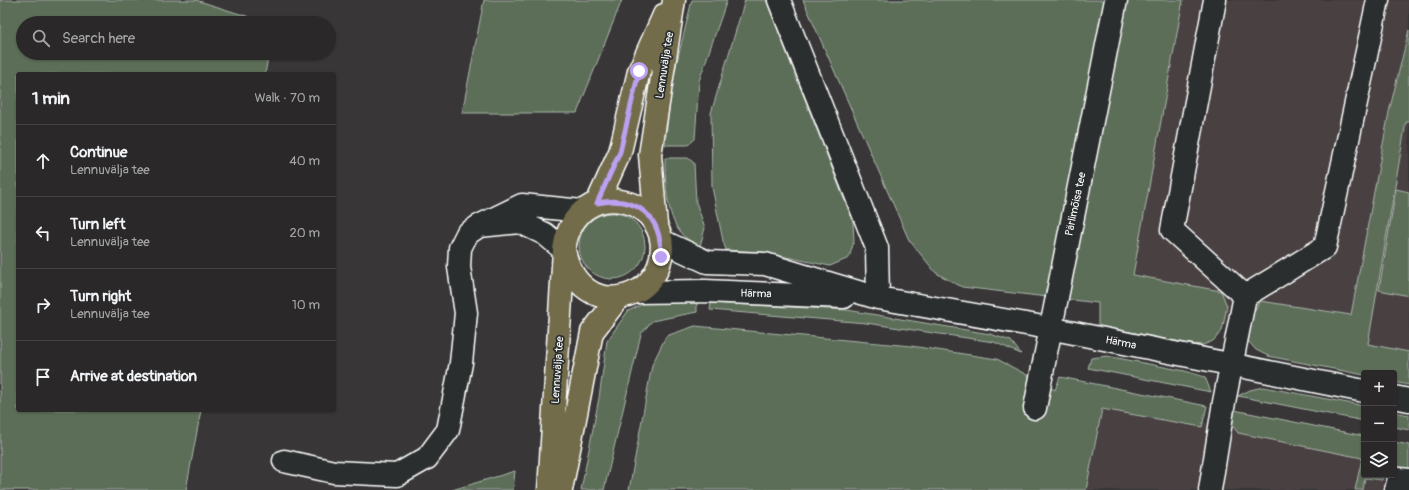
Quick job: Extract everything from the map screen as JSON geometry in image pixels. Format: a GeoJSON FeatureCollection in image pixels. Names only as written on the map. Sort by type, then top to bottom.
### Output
{"type":"FeatureCollection","features":[{"type":"Feature","properties":{"kind":"main road","name":"Lennuvälja tee"},"geometry":{"type":"LineString","coordinates":[[549,490],[566,236],[572,222],[590,207],[620,152],[639,71],[671,0]]}},
{"type":"Feature","properties":{"kind":"main road","name":"Lennuvälja tee"},"geometry":{"type":"LineString","coordinates":[[561,490],[592,332],[627,295],[648,283],[657,271],[661,257],[650,155],[674,0]]}},
{"type":"Feature","properties":{"kind":"main road"},"geometry":{"type":"LineString","coordinates":[[590,207],[610,200],[624,201],[637,206],[648,214],[659,233]]}},
{"type":"Feature","properties":{"kind":"main road","name":"Lennuvälja tee"},"geometry":{"type":"LineString","coordinates":[[564,250],[568,266],[576,280],[584,287],[603,296],[627,295]]}},
{"type":"Feature","properties":{"kind":"street"},"geometry":{"type":"LineString","coordinates":[[779,0],[877,248],[878,298]]}},
{"type":"Feature","properties":{"kind":"street","name":"Pärlimõisa tee"},"geometry":{"type":"LineString","coordinates":[[1035,408],[1116,0]]}},
{"type":"Feature","properties":{"kind":"street"},"geometry":{"type":"LineString","coordinates":[[1215,0],[1172,230],[1245,296]]}},
{"type":"Feature","properties":{"kind":"street"},"geometry":{"type":"LineString","coordinates":[[1210,490],[1231,364],[1245,296],[1325,247],[1378,0]]}},
{"type":"Feature","properties":{"kind":"street"},"geometry":{"type":"LineString","coordinates":[[284,461],[334,472],[397,475],[427,458],[448,430],[461,363],[466,313],[459,267],[460,248],[467,234],[479,226],[522,205],[590,207]]}},
{"type":"Feature","properties":{"kind":"street"},"geometry":{"type":"LineString","coordinates":[[479,226],[520,222],[545,234],[564,250]]}},
{"type":"Feature","properties":{"kind":"street","name":"Härma"},"geometry":{"type":"LineString","coordinates":[[659,233],[707,262],[765,264],[878,298],[1050,328],[1361,390]]}},
{"type":"Feature","properties":{"kind":"street","name":"Härma"},"geometry":{"type":"LineString","coordinates":[[627,295],[705,291],[878,298]]}},
{"type":"Feature","properties":{"kind":"street"},"geometry":{"type":"LineString","coordinates":[[1397,398],[1409,400]]}},
{"type":"Feature","properties":{"kind":"street"},"geometry":{"type":"LineString","coordinates":[[1396,490],[1399,478],[1409,480]]}},
{"type":"Feature","properties":{"kind":"shaded area"},"geometry":{"type":"Polygon","coordinates":[[[1163,0],[1409,0],[1409,359],[1107,304],[1163,0]]]}},
{"type":"Feature","properties":{"kind":"shaded area"},"geometry":{"type":"Polygon","coordinates":[[[1083,398],[1361,453],[1361,478],[1397,478],[1397,462],[1409,464],[1409,490],[1065,490],[1083,398]]]}},
{"type":"Feature","properties":{"kind":"green space"},"geometry":{"type":"Polygon","coordinates":[[[0,0],[196,0],[246,16],[16,16],[16,60],[268,60],[265,72],[16,72],[16,412],[201,412],[186,490],[0,490],[0,0]]]}},
{"type":"Feature","properties":{"kind":"green space"},"geometry":{"type":"Polygon","coordinates":[[[484,0],[622,0],[577,113],[462,113],[484,0]]]}},
{"type":"Feature","properties":{"kind":"green space"},"geometry":{"type":"Polygon","coordinates":[[[692,0],[727,0],[699,81],[695,139],[688,145],[665,145],[672,82],[692,0]]]}},
{"type":"Feature","properties":{"kind":"green space"},"geometry":{"type":"Polygon","coordinates":[[[745,0],[766,0],[853,222],[854,241],[849,258],[830,266],[762,252],[726,250],[723,241],[712,187],[711,113],[745,0]]]}},
{"type":"Feature","properties":{"kind":"green space"},"geometry":{"type":"Polygon","coordinates":[[[803,0],[1183,0],[1133,275],[1221,291],[1227,306],[1222,331],[1213,341],[1203,345],[1190,344],[1098,326],[1098,303],[962,287],[936,273],[909,240],[803,0]]]}},
{"type":"Feature","properties":{"kind":"green space"},"geometry":{"type":"Polygon","coordinates":[[[1409,30],[1409,122],[1406,122],[1368,344],[1409,352],[1409,385],[1397,383],[1397,370],[1361,370],[1361,374],[1268,356],[1256,350],[1248,341],[1250,318],[1260,301],[1351,315],[1389,112],[1409,30]]]}},
{"type":"Feature","properties":{"kind":"green space"},"geometry":{"type":"Polygon","coordinates":[[[665,158],[688,158],[694,163],[696,202],[705,228],[700,246],[686,238],[679,231],[674,222],[666,189],[665,158]]]}},
{"type":"Feature","properties":{"kind":"green space"},"geometry":{"type":"Polygon","coordinates":[[[1396,189],[1409,192],[1409,296],[1379,290],[1396,189]]]}},
{"type":"Feature","properties":{"kind":"green space"},"geometry":{"type":"Polygon","coordinates":[[[612,213],[624,216],[635,223],[642,234],[645,246],[642,258],[635,269],[624,276],[612,279],[600,276],[589,269],[582,258],[579,246],[582,234],[589,223],[600,216],[612,213]]]}},
{"type":"Feature","properties":{"kind":"green space"},"geometry":{"type":"Polygon","coordinates":[[[651,300],[697,301],[697,312],[652,321],[641,334],[604,490],[581,490],[599,398],[607,341],[628,311],[651,300]]]}},
{"type":"Feature","properties":{"kind":"green space"},"geometry":{"type":"Polygon","coordinates":[[[711,303],[847,310],[990,334],[1011,341],[1021,354],[994,342],[866,323],[710,310],[711,303]]]}},
{"type":"Feature","properties":{"kind":"green space"},"geometry":{"type":"Polygon","coordinates":[[[695,326],[911,346],[997,359],[1055,390],[1060,377],[1207,406],[1202,427],[1102,409],[1086,490],[629,490],[652,365],[666,336],[695,326]]]}},
{"type":"Feature","properties":{"kind":"green space"},"geometry":{"type":"Polygon","coordinates":[[[1107,356],[1185,371],[1205,377],[1211,392],[1088,368],[1091,358],[1107,356]]]}},
{"type":"Feature","properties":{"kind":"green space"},"geometry":{"type":"Polygon","coordinates":[[[1263,387],[1361,405],[1361,420],[1238,396],[1250,390],[1263,387]]]}},
{"type":"Feature","properties":{"kind":"green space"},"geometry":{"type":"Polygon","coordinates":[[[1234,410],[1361,435],[1361,458],[1238,433],[1232,425],[1234,410]]]}},
{"type":"Feature","properties":{"kind":"green space"},"geometry":{"type":"Polygon","coordinates":[[[1397,413],[1409,415],[1409,430],[1397,428],[1397,413]]]}},
{"type":"Feature","properties":{"kind":"green space"},"geometry":{"type":"Polygon","coordinates":[[[1397,443],[1409,445],[1409,470],[1397,468],[1397,443]]]}},
{"type":"Feature","properties":{"kind":"green space"},"geometry":{"type":"Polygon","coordinates":[[[1361,463],[1361,478],[1365,478],[1363,490],[1355,490],[1361,463]]]}},
{"type":"Feature","properties":{"kind":"green space"},"geometry":{"type":"Polygon","coordinates":[[[515,471],[513,490],[452,490],[515,471]]]}},
{"type":"Feature","properties":{"kind":"green space"},"geometry":{"type":"Polygon","coordinates":[[[1365,478],[1382,478],[1382,480],[1365,478]]]}},
{"type":"Feature","properties":{"kind":"route"},"geometry":{"type":"LineString","coordinates":[[639,71],[620,152],[597,203],[610,200],[624,201],[637,206],[648,214],[660,233],[662,241],[661,257]]}}]}
